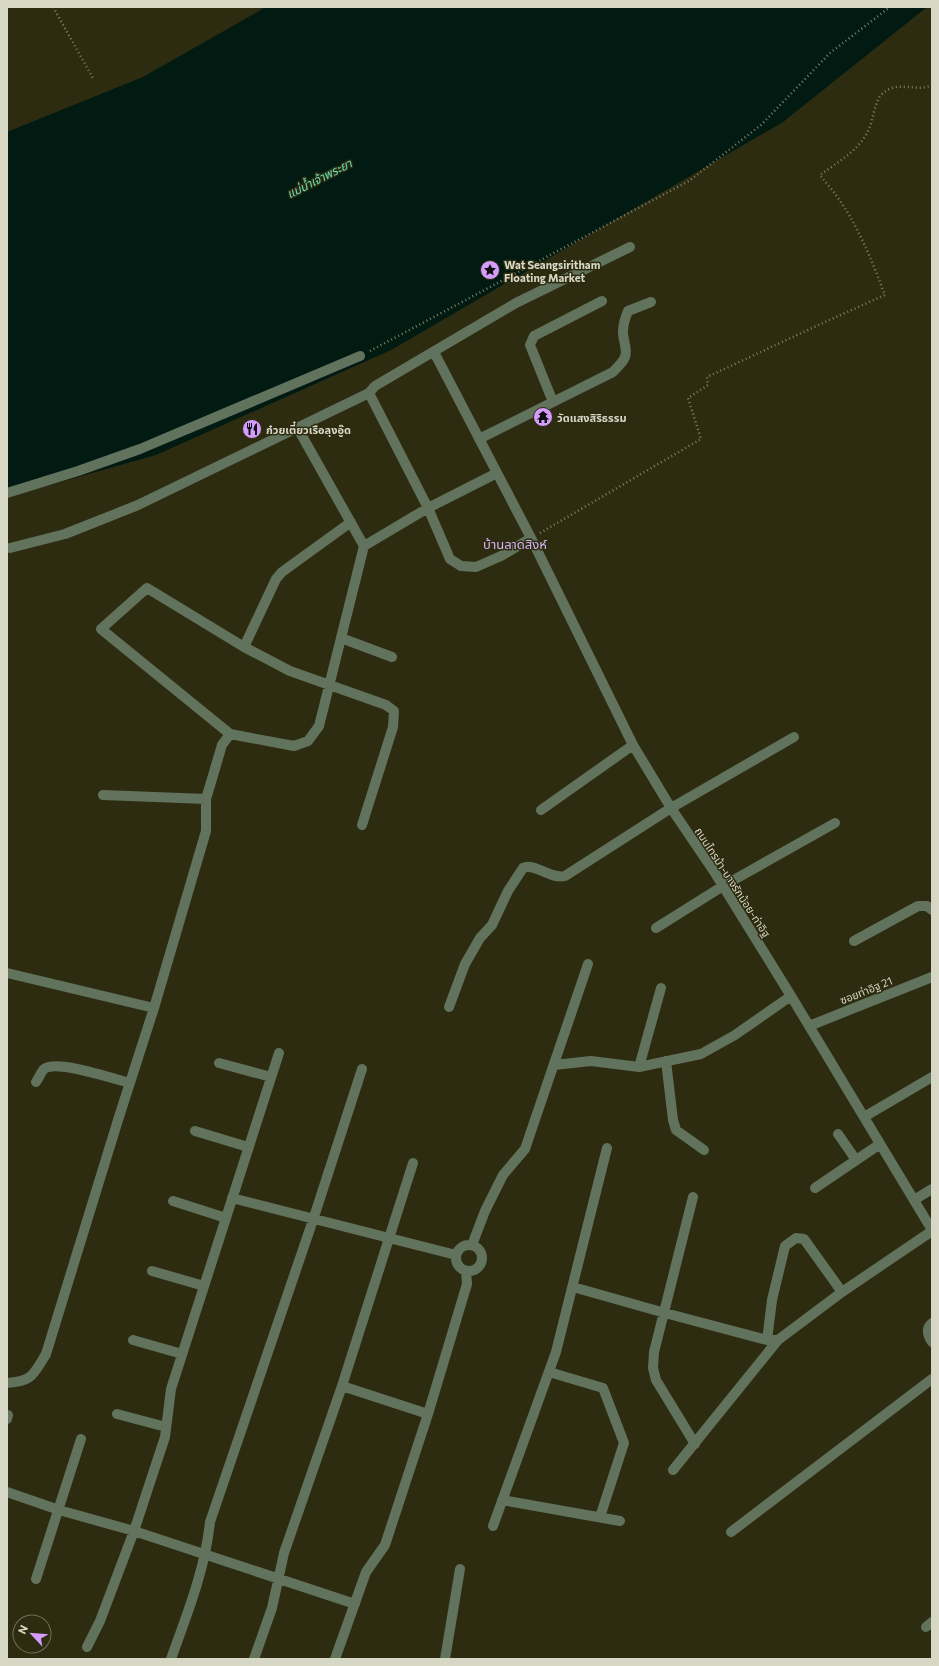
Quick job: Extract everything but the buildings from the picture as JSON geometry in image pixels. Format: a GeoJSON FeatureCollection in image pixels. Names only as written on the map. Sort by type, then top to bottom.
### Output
{"type":"FeatureCollection","features":[{"type":"Feature","properties":{"kind":"street"},"geometry":{"type":"LineString","coordinates":[[10,548],[64,534],[138,505],[297,426],[369,393],[375,386],[516,304],[630,247]]}},
{"type":"Feature","properties":{"kind":"street"},"geometry":{"type":"LineString","coordinates":[[553,402],[530,344],[534,336],[602,301]]}},
{"type":"Feature","properties":{"kind":"street"},"geometry":{"type":"LineString","coordinates":[[479,439],[612,372],[621,364],[626,352],[622,333],[624,320],[628,311],[651,302]]}},
{"type":"Feature","properties":{"kind":"street","name":"ถนนไทรม้า-บางรักน้อย-ท่าอิฐ"},"geometry":{"type":"LineString","coordinates":[[435,354],[531,538],[633,745],[671,808],[723,886],[791,996],[932,1230]]}},
{"type":"Feature","properties":{"kind":"street"},"geometry":{"type":"LineString","coordinates":[[7,494],[140,449],[360,356]]}},
{"type":"Feature","properties":{"kind":"street"},"geometry":{"type":"LineString","coordinates":[[369,393],[428,508],[450,558],[461,566],[476,567],[501,556],[531,538]]}},
{"type":"Feature","properties":{"kind":"street"},"geometry":{"type":"LineString","coordinates":[[297,426],[364,546],[329,685],[319,726],[308,741],[294,746],[230,734],[102,629],[147,588],[244,646],[290,671],[329,685],[386,705],[394,711],[393,727],[362,825]]}},
{"type":"Feature","properties":{"kind":"street"},"geometry":{"type":"LineString","coordinates":[[364,546],[428,508],[497,473]]}},
{"type":"Feature","properties":{"kind":"street"},"geometry":{"type":"LineString","coordinates":[[244,646],[272,586],[279,576],[351,522]]}},
{"type":"Feature","properties":{"kind":"street"},"geometry":{"type":"LineString","coordinates":[[341,638],[392,658]]}},
{"type":"Feature","properties":{"kind":"street"},"geometry":{"type":"LineString","coordinates":[[7,1383],[23,1382],[32,1375],[46,1354],[154,1008],[206,831],[206,799],[222,744],[230,734]]}},
{"type":"Feature","properties":{"kind":"street"},"geometry":{"type":"LineString","coordinates":[[449,1007],[465,964],[480,938],[492,925],[508,892],[523,868],[526,866],[531,866],[555,877],[565,876],[671,808],[794,737]]}},
{"type":"Feature","properties":{"kind":"street"},"geometry":{"type":"LineString","coordinates":[[541,810],[633,745]]}},
{"type":"Feature","properties":{"kind":"street"},"geometry":{"type":"LineString","coordinates":[[103,795],[206,799]]}},
{"type":"Feature","properties":{"kind":"street"},"geometry":{"type":"LineString","coordinates":[[656,928],[723,886],[835,822]]}},
{"type":"Feature","properties":{"kind":"street"},"geometry":{"type":"LineString","coordinates":[[854,941],[918,906],[927,906],[932,910]]}},
{"type":"Feature","properties":{"kind":"street"},"geometry":{"type":"LineString","coordinates":[[472,1245],[484,1211],[503,1175],[524,1149],[588,964]]}},
{"type":"Feature","properties":{"kind":"street"},"geometry":{"type":"LineString","coordinates":[[7,973],[154,1008]]}},
{"type":"Feature","properties":{"kind":"street","name":"ซอยท่าอิฐ 21"},"geometry":{"type":"LineString","coordinates":[[809,1026],[932,977]]}},
{"type":"Feature","properties":{"kind":"street"},"geometry":{"type":"LineString","coordinates":[[639,1067],[661,988]]}},
{"type":"Feature","properties":{"kind":"street"},"geometry":{"type":"LineString","coordinates":[[554,1065],[591,1061],[639,1067],[701,1054],[735,1035],[791,996]]}},
{"type":"Feature","properties":{"kind":"street"},"geometry":{"type":"LineString","coordinates":[[87,1647],[100,1621],[134,1531],[165,1437],[171,1389],[279,1054]]}},
{"type":"Feature","properties":{"kind":"street"},"geometry":{"type":"LineString","coordinates":[[666,1061],[673,1120],[676,1130],[704,1150]]}},
{"type":"Feature","properties":{"kind":"street"},"geometry":{"type":"LineString","coordinates":[[219,1063],[271,1077]]}},
{"type":"Feature","properties":{"kind":"street"},"geometry":{"type":"LineString","coordinates":[[36,1082],[45,1068],[54,1065],[66,1066],[130,1083]]}},
{"type":"Feature","properties":{"kind":"street"},"geometry":{"type":"LineString","coordinates":[[171,1659],[201,1574],[210,1522],[314,1220],[362,1069]]}},
{"type":"Feature","properties":{"kind":"street"},"geometry":{"type":"LineString","coordinates":[[864,1116],[932,1077]]}},
{"type":"Feature","properties":{"kind":"street"},"geometry":{"type":"LineString","coordinates":[[196,1131],[248,1147]]}},
{"type":"Feature","properties":{"kind":"street"},"geometry":{"type":"LineString","coordinates":[[838,1134],[856,1160]]}},
{"type":"Feature","properties":{"kind":"street"},"geometry":{"type":"LineString","coordinates":[[815,1188],[880,1144]]}},
{"type":"Feature","properties":{"kind":"street"},"geometry":{"type":"LineString","coordinates":[[493,1526],[556,1352],[607,1148]]}},
{"type":"Feature","properties":{"kind":"street"},"geometry":{"type":"LineString","coordinates":[[254,1659],[272,1608],[277,1590],[277,1579],[284,1553],[342,1386],[413,1163]]}},
{"type":"Feature","properties":{"kind":"street"},"geometry":{"type":"LineString","coordinates":[[914,1200],[932,1189]]}},
{"type":"Feature","properties":{"kind":"street"},"geometry":{"type":"LineString","coordinates":[[693,1197],[654,1352],[653,1368],[656,1380],[695,1444]]}},
{"type":"Feature","properties":{"kind":"street"},"geometry":{"type":"LineString","coordinates":[[232,1198],[456,1255]]}},
{"type":"Feature","properties":{"kind":"street"},"geometry":{"type":"LineString","coordinates":[[173,1201],[226,1218]]}},
{"type":"Feature","properties":{"kind":"street"},"geometry":{"type":"LineString","coordinates":[[673,1470],[778,1340],[842,1292],[932,1230]]}},
{"type":"Feature","properties":{"kind":"street"},"geometry":{"type":"LineString","coordinates":[[767,1340],[772,1300],[785,1246],[796,1238],[804,1239],[842,1292]]}},
{"type":"Feature","properties":{"kind":"street"},"geometry":{"type":"LineString","coordinates":[[472,1245],[476,1246],[481,1252],[482,1260],[476,1270],[466,1271],[458,1265],[456,1255],[460,1248],[472,1245]]}},
{"type":"Feature","properties":{"kind":"street"},"geometry":{"type":"LineString","coordinates":[[152,1271],[204,1286]]}},
{"type":"Feature","properties":{"kind":"street"},"geometry":{"type":"LineString","coordinates":[[335,1659],[366,1572],[385,1545],[428,1414],[466,1284],[466,1271]]}},
{"type":"Feature","properties":{"kind":"street"},"geometry":{"type":"LineString","coordinates":[[573,1287],[767,1340],[778,1340]]}},
{"type":"Feature","properties":{"kind":"street"},"geometry":{"type":"LineString","coordinates":[[932,1324],[929,1326],[927,1336],[932,1342]]}},
{"type":"Feature","properties":{"kind":"street"},"geometry":{"type":"LineString","coordinates":[[133,1340],[182,1354]]}},
{"type":"Feature","properties":{"kind":"street"},"geometry":{"type":"LineString","coordinates":[[549,1372],[603,1388],[624,1443],[600,1517]]}},
{"type":"Feature","properties":{"kind":"street"},"geometry":{"type":"LineString","coordinates":[[731,1532],[932,1379]]}},
{"type":"Feature","properties":{"kind":"street"},"geometry":{"type":"LineString","coordinates":[[342,1386],[428,1414]]}},
{"type":"Feature","properties":{"kind":"street"},"geometry":{"type":"LineString","coordinates":[[117,1414],[166,1427]]}},
{"type":"Feature","properties":{"kind":"street"},"geometry":{"type":"LineString","coordinates":[[36,1579],[81,1439]]}},
{"type":"Feature","properties":{"kind":"street"},"geometry":{"type":"LineString","coordinates":[[7,1492],[59,1510],[134,1531],[205,1556],[355,1604]]}},
{"type":"Feature","properties":{"kind":"street"},"geometry":{"type":"LineString","coordinates":[[502,1500],[620,1521]]}},
{"type":"Feature","properties":{"kind":"street"},"geometry":{"type":"LineString","coordinates":[[445,1659],[460,1569]]}},
{"type":"Feature","properties":{"kind":"path"},"geometry":{"type":"LineString","coordinates":[[53,7],[94,80]]}},
{"type":"Feature","properties":{"kind":"path"},"geometry":{"type":"LineString","coordinates":[[360,356],[690,181],[761,125],[830,53],[890,7]]}},
{"type":"Feature","properties":{"kind":"path"},"geometry":{"type":"LineString","coordinates":[[531,538],[702,439],[688,398],[708,385],[707,377],[885,295],[871,258],[854,224],[842,204],[820,175],[842,160],[858,146],[869,130],[876,110],[877,99],[882,94],[894,87],[908,86],[920,88],[932,85]]}},
{"type":"Feature","properties":{"kind":"water","name":"แม่น้ำเจ้าพระยา"},"geometry":{"type":"Polygon","coordinates":[[[266,7],[927,7],[783,122],[391,350],[156,455],[46,486],[7,495],[7,132],[143,77],[266,7]]]}},
{"type":"Feature","properties":{"kind":"place","name":"Wat Seangsiritham Floating Market"},"geometry":{"type":"Point","coordinates":[490,270]}},
{"type":"Feature","properties":{"kind":"place","name":"วัดแสงสิริธรรม"},"geometry":{"type":"Point","coordinates":[543,417]}},
{"type":"Feature","properties":{"kind":"place","name":"ก๋วยเตี๋ยวเรือลุงอู๊ด"},"geometry":{"type":"Point","coordinates":[252,429]}},
{"type":"Feature","properties":{"kind":"district","name":"บ้านลาดสิงห์"},"geometry":{"type":"Point","coordinates":[515,544]}}]}
